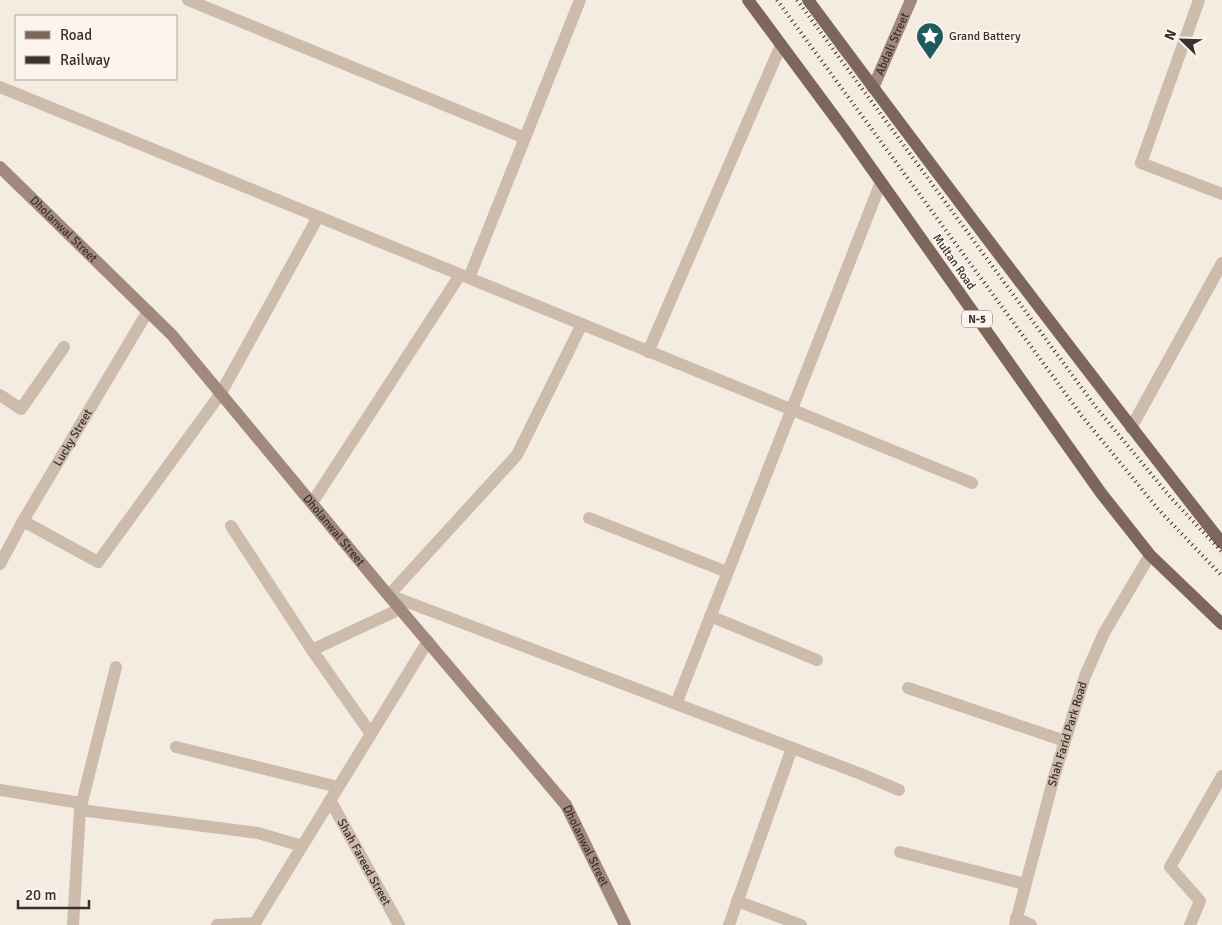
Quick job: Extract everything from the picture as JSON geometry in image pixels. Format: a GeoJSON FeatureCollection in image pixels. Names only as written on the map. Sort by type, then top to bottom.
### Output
{"type":"FeatureCollection","features":[{"type":"Feature","properties":{"kind":"main road","name":"Multan Road"},"geometry":{"type":"LineString","coordinates":[[748,0],[846,131],[1101,493],[1150,555],[1222,624]]}},
{"type":"Feature","properties":{"kind":"main road"},"geometry":{"type":"LineString","coordinates":[[808,0],[1131,428],[1222,543]]}},
{"type":"Feature","properties":{"kind":"street"},"geometry":{"type":"LineString","coordinates":[[188,0],[525,138]]}},
{"type":"Feature","properties":{"kind":"street"},"geometry":{"type":"LineString","coordinates":[[312,502],[465,276],[525,138],[580,0]]}},
{"type":"Feature","properties":{"kind":"street","name":"Abdali Street"},"geometry":{"type":"LineString","coordinates":[[873,88],[911,0]]}},
{"type":"Feature","properties":{"kind":"street"},"geometry":{"type":"LineString","coordinates":[[1199,0],[1141,163],[1222,194]]}},
{"type":"Feature","properties":{"kind":"street"},"geometry":{"type":"LineString","coordinates":[[648,352],[781,45]]}},
{"type":"Feature","properties":{"kind":"street"},"geometry":{"type":"LineString","coordinates":[[0,87],[972,483]]}},
{"type":"Feature","properties":{"kind":"street","name":"Dholanwal Street"},"geometry":{"type":"LineString","coordinates":[[0,167],[172,335],[566,805],[625,925]]}},
{"type":"Feature","properties":{"kind":"street"},"geometry":{"type":"LineString","coordinates":[[676,704],[881,182]]}},
{"type":"Feature","properties":{"kind":"street"},"geometry":{"type":"LineString","coordinates":[[23,521],[98,562],[221,393],[318,217]]}},
{"type":"Feature","properties":{"kind":"street"},"geometry":{"type":"LineString","coordinates":[[1131,428],[1222,264]]}},
{"type":"Feature","properties":{"kind":"street","name":"Lucky Street"},"geometry":{"type":"LineString","coordinates":[[0,564],[23,521],[148,311]]}},
{"type":"Feature","properties":{"kind":"street"},"geometry":{"type":"LineString","coordinates":[[582,324],[517,455],[389,595],[899,790]]}},
{"type":"Feature","properties":{"kind":"street"},"geometry":{"type":"LineString","coordinates":[[0,395],[21,409],[64,348]]}},
{"type":"Feature","properties":{"kind":"street"},"geometry":{"type":"LineString","coordinates":[[589,518],[727,572]]}},
{"type":"Feature","properties":{"kind":"street"},"geometry":{"type":"LineString","coordinates":[[231,526],[312,650],[371,734]]}},
{"type":"Feature","properties":{"kind":"street","name":"Shah Farid Park Road"},"geometry":{"type":"LineString","coordinates":[[1016,921],[1065,741],[1085,676],[1104,633],[1150,555]]}},
{"type":"Feature","properties":{"kind":"street"},"geometry":{"type":"LineString","coordinates":[[312,650],[400,609]]}},
{"type":"Feature","properties":{"kind":"street"},"geometry":{"type":"LineString","coordinates":[[710,616],[817,660]]}},
{"type":"Feature","properties":{"kind":"street"},"geometry":{"type":"LineString","coordinates":[[217,925],[259,924],[302,846],[428,641]]}},
{"type":"Feature","properties":{"kind":"street"},"geometry":{"type":"LineString","coordinates":[[73,925],[80,806],[116,667]]}},
{"type":"Feature","properties":{"kind":"street"},"geometry":{"type":"LineString","coordinates":[[908,688],[1065,741]]}},
{"type":"Feature","properties":{"kind":"street"},"geometry":{"type":"LineString","coordinates":[[176,747],[338,787]]}},
{"type":"Feature","properties":{"kind":"street"},"geometry":{"type":"LineString","coordinates":[[729,925],[792,748]]}},
{"type":"Feature","properties":{"kind":"street"},"geometry":{"type":"LineString","coordinates":[[1190,925],[1200,901],[1170,867],[1222,776]]}},
{"type":"Feature","properties":{"kind":"street"},"geometry":{"type":"LineString","coordinates":[[0,790],[80,806],[258,833],[302,846]]}},
{"type":"Feature","properties":{"kind":"street","name":"Shah Fareed Street"},"geometry":{"type":"LineString","coordinates":[[330,800],[399,925]]}},
{"type":"Feature","properties":{"kind":"street"},"geometry":{"type":"LineString","coordinates":[[900,852],[1025,884]]}},
{"type":"Feature","properties":{"kind":"street"},"geometry":{"type":"LineString","coordinates":[[737,901],[801,925]]}},
{"type":"Feature","properties":{"kind":"street"},"geometry":{"type":"LineString","coordinates":[[1016,921],[1031,925]]}},
{"type":"Feature","properties":{"kind":"railway"},"geometry":{"type":"LineString","coordinates":[[777,0],[1082,416],[1158,509],[1222,576]]}},
{"type":"Feature","properties":{"kind":"railway"},"geometry":{"type":"LineString","coordinates":[[797,0],[1095,406],[1171,498],[1222,552]]}},
{"type":"Feature","properties":{"kind":"place","name":"Grand Battery"},"geometry":{"type":"Point","coordinates":[930,60]}}]}
